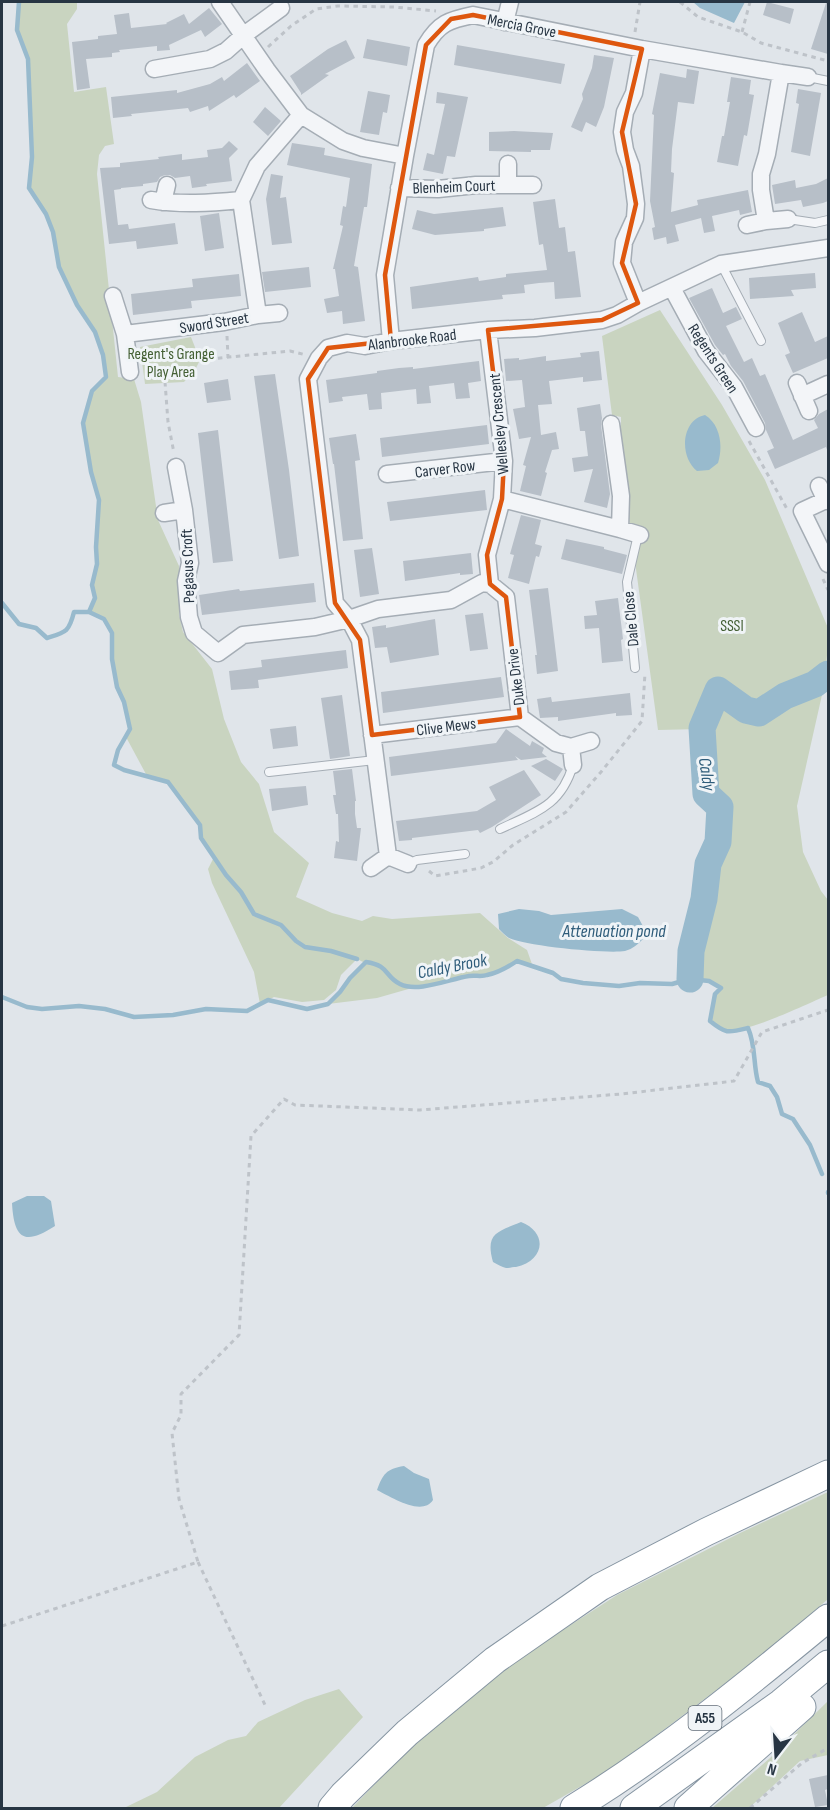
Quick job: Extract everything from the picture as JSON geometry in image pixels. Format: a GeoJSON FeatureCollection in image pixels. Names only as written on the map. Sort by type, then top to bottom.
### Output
{"type":"FeatureCollection","features":[{"type":"Feature","properties":{"kind":"highway"},"geometry":{"type":"LineString","coordinates":[[332,1809],[406,1733],[495,1660],[600,1587],[706,1532],[828,1474]]}},
{"type":"Feature","properties":{"kind":"highway","name":"A55"},"geometry":{"type":"LineString","coordinates":[[574,1809],[611,1786],[705,1718],[828,1618]]}},
{"type":"Feature","properties":{"kind":"highway","name":"A55"},"geometry":{"type":"LineString","coordinates":[[634,1809],[781,1703],[828,1664]]}},
{"type":"Feature","properties":{"kind":"highway"},"geometry":{"type":"LineString","coordinates":[[688,1809],[796,1712],[828,1680]]}},
{"type":"Feature","properties":{"kind":"street"},"geometry":{"type":"LineString","coordinates":[[220,2],[301,115],[344,141],[363,148],[405,156]]}},
{"type":"Feature","properties":{"kind":"street"},"geometry":{"type":"LineString","coordinates":[[505,22],[510,2]]}},
{"type":"Feature","properties":{"kind":"street"},"geometry":{"type":"LineString","coordinates":[[154,69],[195,55],[210,59],[226,51],[284,5]]}},
{"type":"Feature","properties":{"kind":"street","name":"Mercia Grove"},"geometry":{"type":"LineString","coordinates":[[451,20],[473,15],[637,48],[808,77]]}},
{"type":"Feature","properties":{"kind":"street"},"geometry":{"type":"LineString","coordinates":[[392,341],[385,275],[399,188],[426,45],[434,32],[451,20]]}},
{"type":"Feature","properties":{"kind":"street"},"geometry":{"type":"LineString","coordinates":[[637,48],[634,93],[625,112],[622,132],[631,166],[636,204],[634,218],[624,242],[622,263],[638,303]]}},
{"type":"Feature","properties":{"kind":"street"},"geometry":{"type":"LineString","coordinates":[[766,221],[761,174],[767,154],[782,73]]}},
{"type":"Feature","properties":{"kind":"street"},"geometry":{"type":"LineString","coordinates":[[167,185],[157,201],[175,204],[204,204],[241,200],[257,166],[301,115]]}},
{"type":"Feature","properties":{"kind":"street","name":"Blenheim Court"},"geometry":{"type":"LineString","coordinates":[[508,164],[508,184]]}},
{"type":"Feature","properties":{"kind":"street","name":"Blenheim Court"},"geometry":{"type":"LineString","coordinates":[[399,188],[438,189],[476,185],[533,185]]}},
{"type":"Feature","properties":{"kind":"street","name":"Sword Street"},"geometry":{"type":"LineString","coordinates":[[126,334],[225,329],[258,315],[241,200]]}},
{"type":"Feature","properties":{"kind":"street"},"geometry":{"type":"LineString","coordinates":[[747,225],[788,219]]}},
{"type":"Feature","properties":{"kind":"street","name":"Alanbrooke Road"},"geometry":{"type":"LineString","coordinates":[[319,358],[328,348],[347,343],[365,346],[488,330],[535,328],[602,320],[617,315],[721,264],[828,248]]}},
{"type":"Feature","properties":{"kind":"street","name":"Regents Green"},"geometry":{"type":"LineString","coordinates":[[672,288],[706,351],[734,387],[756,428]]}},
{"type":"Feature","properties":{"kind":"street"},"geometry":{"type":"LineString","coordinates":[[113,296],[126,334],[130,372]]}},
{"type":"Feature","properties":{"kind":"street"},"geometry":{"type":"LineString","coordinates":[[258,315],[279,312]]}},
{"type":"Feature","properties":{"kind":"street","name":"Wellesley Crescent"},"geometry":{"type":"LineString","coordinates":[[488,330],[504,461],[502,499],[487,555],[490,584]]}},
{"type":"Feature","properties":{"kind":"street"},"geometry":{"type":"LineString","coordinates":[[319,358],[308,379],[334,603],[349,619],[360,640],[388,856]]}},
{"type":"Feature","properties":{"kind":"street"},"geometry":{"type":"LineString","coordinates":[[803,397],[828,384]]}},
{"type":"Feature","properties":{"kind":"street"},"geometry":{"type":"LineString","coordinates":[[611,424],[621,496],[620,529]]}},
{"type":"Feature","properties":{"kind":"street","name":"Carver Row"},"geometry":{"type":"LineString","coordinates":[[387,474],[504,461]]}},
{"type":"Feature","properties":{"kind":"street","name":"Pegasus Croft"},"geometry":{"type":"LineString","coordinates":[[176,467],[190,563],[186,581],[189,617],[194,633],[218,653],[243,635],[315,627],[349,619]]}},
{"type":"Feature","properties":{"kind":"street"},"geometry":{"type":"LineString","coordinates":[[824,495],[802,511],[828,564]]}},
{"type":"Feature","properties":{"kind":"street","name":"Dale Close"},"geometry":{"type":"LineString","coordinates":[[502,499],[639,535]]}},
{"type":"Feature","properties":{"kind":"street","name":"Pegasus Croft"},"geometry":{"type":"LineString","coordinates":[[164,513],[184,510]]}},
{"type":"Feature","properties":{"kind":"street"},"geometry":{"type":"LineString","coordinates":[[349,619],[378,609],[451,600],[482,583],[490,584]]}},
{"type":"Feature","properties":{"kind":"street","name":"Duke Drive"},"geometry":{"type":"LineString","coordinates":[[490,584],[506,597],[520,717],[556,743],[571,747]]}},
{"type":"Feature","properties":{"kind":"street","name":"Clive Mews"},"geometry":{"type":"LineString","coordinates":[[372,735],[520,717]]}},
{"type":"Feature","properties":{"kind":"street"},"geometry":{"type":"LineString","coordinates":[[573,765],[571,747],[591,741]]}},
{"type":"Feature","properties":{"kind":"street"},"geometry":{"type":"LineString","coordinates":[[388,856],[408,864]]}},
{"type":"Feature","properties":{"kind":"street"},"geometry":{"type":"LineString","coordinates":[[371,868],[388,856]]}},
{"type":"Feature","properties":{"kind":"lane","name":"Mercia Grove"},"geometry":{"type":"LineString","coordinates":[[808,77],[828,81]]}},
{"type":"Feature","properties":{"kind":"lane"},"geometry":{"type":"LineString","coordinates":[[788,219],[815,223],[828,220]]}},
{"type":"Feature","properties":{"kind":"lane"},"geometry":{"type":"LineString","coordinates":[[721,264],[761,341]]}},
{"type":"Feature","properties":{"kind":"lane","name":"Dale Close"},"geometry":{"type":"LineString","coordinates":[[635,668],[627,582],[639,535]]}},
{"type":"Feature","properties":{"kind":"lane"},"geometry":{"type":"LineString","coordinates":[[269,772],[375,760]]}},
{"type":"Feature","properties":{"kind":"lane"},"geometry":{"type":"LineString","coordinates":[[501,829],[556,799],[566,784],[573,765]]}},
{"type":"Feature","properties":{"kind":"lane"},"geometry":{"type":"LineString","coordinates":[[408,864],[417,860],[465,854]]}},
{"type":"Feature","properties":{"kind":"path"},"geometry":{"type":"LineString","coordinates":[[394,2],[394,7]]}},
{"type":"Feature","properties":{"kind":"path"},"geometry":{"type":"LineString","coordinates":[[637,48],[640,2]]}},
{"type":"Feature","properties":{"kind":"path"},"geometry":{"type":"LineString","coordinates":[[680,2],[698,17],[742,32],[761,43],[828,61]]}},
{"type":"Feature","properties":{"kind":"path"},"geometry":{"type":"LineString","coordinates":[[742,32],[750,2]]}},
{"type":"Feature","properties":{"kind":"path"},"geometry":{"type":"LineString","coordinates":[[258,56],[291,26],[316,9],[338,6],[394,7],[438,11],[451,20]]}},
{"type":"Feature","properties":{"kind":"path"},"geometry":{"type":"LineString","coordinates":[[225,329],[228,358]]}},
{"type":"Feature","properties":{"kind":"path"},"geometry":{"type":"LineString","coordinates":[[200,360],[290,351],[319,358]]}},
{"type":"Feature","properties":{"kind":"path"},"geometry":{"type":"LineString","coordinates":[[165,382],[168,422],[176,467]]}},
{"type":"Feature","properties":{"kind":"path"},"geometry":{"type":"LineString","coordinates":[[266,1707],[198,1562],[179,1499],[171,1433],[181,1415],[181,1394],[239,1335],[251,1136],[284,1099],[295,1105],[420,1110],[621,1094],[734,1081],[762,1032],[828,1010]]}},
{"type":"Feature","properties":{"kind":"path"},"geometry":{"type":"LineString","coordinates":[[2,1626],[198,1562]]}},
{"type":"Feature","properties":{"kind":"path"},"geometry":{"type":"LineString","coordinates":[[750,1809],[802,1763],[828,1748]]}},
{"type":"Feature","properties":{"kind":"highlighted area"},"geometry":{"type":"Polygon","coordinates":[[[473,15],[642,49],[622,132],[636,204],[622,263],[638,303],[602,320],[488,330],[504,461],[502,499],[487,555],[490,584],[506,597],[520,717],[372,735],[360,640],[335,603],[308,379],[328,348],[391,341],[385,275],[426,45],[451,19],[473,15]]]}},
{"type":"Feature","properties":{"kind":"green space"},"geometry":{"type":"Polygon","coordinates":[[[19,2],[77,2],[77,9],[67,24],[74,92],[106,87],[114,144],[105,146],[99,155],[97,174],[118,377],[134,379],[141,402],[158,520],[179,566],[179,614],[183,632],[212,669],[224,719],[241,762],[259,784],[274,832],[309,863],[296,897],[332,913],[362,921],[373,916],[392,919],[480,913],[508,938],[527,950],[533,967],[517,961],[487,976],[470,976],[377,998],[328,1004],[365,963],[357,959],[341,975],[336,990],[324,1000],[302,1002],[274,997],[260,1004],[254,972],[212,883],[208,869],[214,857],[201,838],[200,824],[168,782],[147,776],[126,737],[130,729],[124,702],[117,687],[112,659],[112,633],[104,619],[89,612],[95,598],[92,585],[97,564],[99,500],[91,472],[83,423],[92,391],[106,376],[103,355],[95,332],[77,305],[59,267],[53,232],[46,214],[29,188],[32,156],[28,59],[17,30],[19,2]]]}},
{"type":"Feature","properties":{"kind":"green space","name":"SSSI"},"geometry":{"type":"Polygon","coordinates":[[[660,310],[722,405],[765,480],[828,628],[824,686],[797,806],[803,852],[821,891],[828,900],[828,995],[774,1019],[742,1029],[721,1030],[710,1021],[715,994],[721,988],[709,981],[690,979],[691,951],[704,899],[708,864],[718,842],[720,807],[706,794],[702,729],[658,730],[617,430],[621,425],[621,417],[612,415],[602,336],[660,310]],[[815,679],[757,713],[823,687],[815,679]]]}},
{"type":"Feature","properties":{"kind":"green space","name":"Regent's Grange Play Area"},"geometry":{"type":"Polygon","coordinates":[[[191,337],[200,360],[184,382],[145,384],[140,347],[191,337]]]}},
{"type":"Feature","properties":{"kind":"green space"},"geometry":{"type":"Polygon","coordinates":[[[828,1492],[828,1599],[767,1652],[613,1768],[543,1808],[352,1808],[399,1759],[462,1702],[515,1661],[617,1595],[828,1492]]]}},
{"type":"Feature","properties":{"kind":"green space"},"geometry":{"type":"Polygon","coordinates":[[[339,1689],[363,1717],[279,1808],[124,1808],[157,1792],[195,1757],[228,1740],[246,1736],[258,1722],[305,1700],[339,1689]]]}},
{"type":"Feature","properties":{"kind":"green space"},"geometry":{"type":"Polygon","coordinates":[[[828,1701],[828,1755],[800,1761],[749,1808],[712,1808],[770,1758],[828,1701]]]}},
{"type":"Feature","properties":{"kind":"water"},"geometry":{"type":"Polygon","coordinates":[[[693,2],[745,2],[734,23],[700,8],[693,2]]]}},
{"type":"Feature","properties":{"kind":"water"},"geometry":{"type":"Polygon","coordinates":[[[705,415],[717,430],[720,457],[718,463],[709,470],[697,471],[687,457],[685,440],[691,424],[697,418],[705,415]]]}},
{"type":"Feature","properties":{"kind":"water","name":"Attenuation pond"},"geometry":{"type":"Polygon","coordinates":[[[519,909],[551,915],[622,909],[638,917],[644,928],[644,938],[630,949],[616,952],[567,949],[518,941],[509,938],[499,929],[498,914],[519,909]]]}},
{"type":"Feature","properties":{"kind":"water"},"geometry":{"type":"Polygon","coordinates":[[[27,1196],[44,1196],[51,1201],[55,1226],[28,1237],[18,1231],[12,1203],[27,1196]]]}},
{"type":"Feature","properties":{"kind":"water"},"geometry":{"type":"Polygon","coordinates":[[[521,1222],[530,1227],[539,1239],[540,1246],[533,1259],[516,1267],[506,1268],[493,1262],[492,1239],[499,1231],[521,1222]]]}},
{"type":"Feature","properties":{"kind":"water"},"geometry":{"type":"Polygon","coordinates":[[[404,1466],[429,1479],[433,1500],[428,1505],[422,1507],[406,1504],[377,1490],[386,1473],[404,1466]]]}},
{"type":"Feature","properties":{"kind":"building"},"geometry":{"type":"Polygon","coordinates":[[[767,2],[794,9],[790,24],[763,15],[767,2]]]}},
{"type":"Feature","properties":{"kind":"building"},"geometry":{"type":"Polygon","coordinates":[[[826,3],[828,3],[828,54],[811,49],[826,3]]]}},
{"type":"Feature","properties":{"kind":"building"},"geometry":{"type":"Polygon","coordinates":[[[209,8],[222,24],[205,37],[201,30],[169,45],[170,50],[157,51],[157,46],[119,50],[120,52],[112,53],[112,57],[86,59],[90,88],[77,90],[72,42],[117,34],[114,15],[129,13],[131,28],[167,24],[184,14],[189,24],[209,8]]]}},
{"type":"Feature","properties":{"kind":"building"},"geometry":{"type":"Polygon","coordinates":[[[367,39],[410,47],[407,66],[363,58],[367,39]]]}},
{"type":"Feature","properties":{"kind":"building"},"geometry":{"type":"Polygon","coordinates":[[[346,40],[355,58],[325,74],[329,75],[301,95],[290,76],[328,49],[346,40]]]}},
{"type":"Feature","properties":{"kind":"building"},"geometry":{"type":"Polygon","coordinates":[[[457,45],[565,64],[561,84],[454,65],[457,45]]]}},
{"type":"Feature","properties":{"kind":"building"},"geometry":{"type":"Polygon","coordinates":[[[594,55],[614,58],[604,107],[596,127],[586,122],[582,132],[571,127],[583,99],[582,94],[592,68],[594,55]]]}},
{"type":"Feature","properties":{"kind":"building"},"geometry":{"type":"Polygon","coordinates":[[[247,63],[260,81],[236,98],[234,95],[209,111],[208,106],[190,112],[188,108],[113,118],[111,97],[177,90],[177,93],[210,84],[222,77],[224,81],[247,63]]]}},
{"type":"Feature","properties":{"kind":"building"},"geometry":{"type":"Polygon","coordinates":[[[687,69],[699,71],[694,104],[678,102],[672,149],[671,172],[674,173],[671,212],[698,205],[697,200],[748,190],[752,212],[740,215],[739,210],[712,216],[715,231],[704,233],[701,218],[675,225],[679,241],[667,244],[666,237],[654,240],[652,228],[655,227],[650,201],[654,115],[652,114],[660,73],[686,78],[687,69]]]}},
{"type":"Feature","properties":{"kind":"building"},"geometry":{"type":"Polygon","coordinates":[[[731,77],[751,80],[749,94],[754,95],[747,136],[744,135],[738,166],[717,162],[730,102],[727,102],[731,77]]]}},
{"type":"Feature","properties":{"kind":"building"},"geometry":{"type":"Polygon","coordinates":[[[798,89],[821,93],[810,156],[791,152],[799,104],[796,103],[798,89]]]}},
{"type":"Feature","properties":{"kind":"building"},"geometry":{"type":"Polygon","coordinates":[[[368,91],[390,95],[387,113],[383,112],[379,135],[360,132],[368,91]]]}},
{"type":"Feature","properties":{"kind":"building"},"geometry":{"type":"Polygon","coordinates":[[[437,92],[468,97],[455,157],[447,156],[443,174],[423,170],[427,153],[434,155],[445,104],[436,103],[437,92]]]}},
{"type":"Feature","properties":{"kind":"building"},"geometry":{"type":"Polygon","coordinates":[[[265,107],[281,121],[268,136],[253,122],[265,107]]]}},
{"type":"Feature","properties":{"kind":"building"},"geometry":{"type":"Polygon","coordinates":[[[489,132],[553,133],[550,150],[489,151],[489,132]]]}},
{"type":"Feature","properties":{"kind":"building"},"geometry":{"type":"Polygon","coordinates":[[[229,141],[238,149],[229,158],[232,181],[192,188],[190,176],[175,178],[165,175],[157,182],[114,190],[118,225],[128,224],[129,229],[175,223],[178,244],[137,249],[136,241],[109,244],[100,168],[120,167],[120,163],[182,154],[182,160],[208,157],[207,150],[222,148],[229,141]]]}},
{"type":"Feature","properties":{"kind":"building"},"geometry":{"type":"Polygon","coordinates":[[[292,143],[325,148],[324,155],[372,164],[367,207],[364,207],[354,266],[358,267],[365,321],[343,324],[342,311],[327,313],[324,299],[339,296],[335,269],[333,269],[343,226],[340,225],[343,206],[346,207],[350,178],[287,165],[292,143]]]}},
{"type":"Feature","properties":{"kind":"building"},"geometry":{"type":"Polygon","coordinates":[[[271,174],[283,176],[280,198],[286,197],[292,243],[272,245],[266,199],[271,174]]]}},
{"type":"Feature","properties":{"kind":"building"},"geometry":{"type":"Polygon","coordinates":[[[828,178],[828,201],[803,207],[801,200],[775,204],[772,185],[795,180],[796,188],[816,184],[828,178]]]}},
{"type":"Feature","properties":{"kind":"building"},"geometry":{"type":"Polygon","coordinates":[[[555,199],[559,228],[565,227],[568,252],[575,251],[581,297],[555,299],[554,282],[539,283],[524,285],[525,293],[502,295],[503,299],[412,309],[410,287],[478,277],[479,281],[506,277],[506,274],[547,270],[543,244],[539,245],[533,202],[555,199]]]}},
{"type":"Feature","properties":{"kind":"building"},"geometry":{"type":"Polygon","coordinates":[[[503,207],[506,226],[484,229],[484,231],[435,235],[412,229],[417,210],[434,214],[503,207]]]}},
{"type":"Feature","properties":{"kind":"building"},"geometry":{"type":"Polygon","coordinates":[[[219,213],[224,248],[205,251],[200,216],[219,213]]]}},
{"type":"Feature","properties":{"kind":"building"},"geometry":{"type":"Polygon","coordinates":[[[309,267],[311,287],[265,292],[262,272],[309,267]]]}},
{"type":"Feature","properties":{"kind":"building"},"geometry":{"type":"Polygon","coordinates":[[[815,273],[816,288],[791,290],[794,296],[750,299],[749,278],[815,273]]]}},
{"type":"Feature","properties":{"kind":"building"},"geometry":{"type":"Polygon","coordinates":[[[239,274],[241,296],[191,301],[192,308],[133,315],[131,294],[193,287],[192,279],[239,274]]]}},
{"type":"Feature","properties":{"kind":"building"},"geometry":{"type":"Polygon","coordinates":[[[712,288],[723,313],[736,307],[742,319],[726,326],[744,362],[752,358],[760,376],[765,374],[793,440],[818,428],[814,420],[828,409],[828,452],[826,447],[775,469],[767,451],[774,448],[765,423],[743,381],[725,354],[723,355],[715,345],[689,298],[712,288]]]}},
{"type":"Feature","properties":{"kind":"building"},"geometry":{"type":"Polygon","coordinates":[[[802,312],[815,342],[828,336],[828,358],[793,373],[785,355],[790,353],[778,323],[802,312]]]}},
{"type":"Feature","properties":{"kind":"building"},"geometry":{"type":"Polygon","coordinates":[[[599,351],[602,380],[583,382],[583,377],[549,381],[552,404],[538,405],[541,435],[556,432],[559,449],[552,450],[541,496],[520,491],[526,466],[523,465],[531,437],[519,439],[513,409],[525,407],[522,380],[506,381],[504,359],[519,358],[519,360],[546,356],[546,361],[581,357],[580,353],[599,351]]]}},
{"type":"Feature","properties":{"kind":"building"},"geometry":{"type":"Polygon","coordinates":[[[479,361],[481,381],[468,383],[470,398],[456,399],[454,383],[429,386],[431,403],[417,404],[416,389],[381,393],[382,409],[369,410],[367,394],[342,397],[343,401],[329,403],[326,380],[399,368],[413,367],[413,369],[479,361]]]}},
{"type":"Feature","properties":{"kind":"building"},"geometry":{"type":"Polygon","coordinates":[[[275,374],[299,556],[279,559],[254,376],[275,374]]]}},
{"type":"Feature","properties":{"kind":"building"},"geometry":{"type":"Polygon","coordinates":[[[228,379],[231,400],[207,403],[204,383],[228,379]]]}},
{"type":"Feature","properties":{"kind":"building"},"geometry":{"type":"Polygon","coordinates":[[[600,404],[610,494],[607,508],[584,502],[593,469],[574,472],[572,458],[588,456],[585,431],[580,431],[577,408],[600,404]]]}},
{"type":"Feature","properties":{"kind":"building"},"geometry":{"type":"Polygon","coordinates":[[[487,425],[489,444],[382,457],[380,438],[487,425]]]}},
{"type":"Feature","properties":{"kind":"building"},"geometry":{"type":"Polygon","coordinates":[[[218,430],[233,561],[213,563],[198,433],[218,430]]]}},
{"type":"Feature","properties":{"kind":"building"},"geometry":{"type":"Polygon","coordinates":[[[356,434],[360,460],[355,461],[363,539],[343,541],[329,438],[356,434]]]}},
{"type":"Feature","properties":{"kind":"building"},"geometry":{"type":"Polygon","coordinates":[[[485,490],[487,510],[390,521],[387,502],[485,490]]]}},
{"type":"Feature","properties":{"kind":"building"},"geometry":{"type":"Polygon","coordinates":[[[521,515],[541,520],[535,544],[542,546],[539,557],[536,556],[529,584],[508,578],[514,555],[510,554],[521,515]]]}},
{"type":"Feature","properties":{"kind":"building"},"geometry":{"type":"Polygon","coordinates":[[[566,539],[604,547],[604,549],[627,555],[622,574],[561,559],[566,539]]]}},
{"type":"Feature","properties":{"kind":"building"},"geometry":{"type":"Polygon","coordinates":[[[372,548],[379,594],[360,597],[354,550],[372,548]]]}},
{"type":"Feature","properties":{"kind":"building"},"geometry":{"type":"Polygon","coordinates":[[[471,553],[473,574],[460,575],[460,573],[405,581],[403,561],[471,553]]]}},
{"type":"Feature","properties":{"kind":"building"},"geometry":{"type":"Polygon","coordinates":[[[314,583],[316,602],[202,615],[199,595],[239,589],[240,591],[314,583]]]}},
{"type":"Feature","properties":{"kind":"building"},"geometry":{"type":"Polygon","coordinates":[[[548,588],[558,671],[537,674],[535,655],[537,655],[529,590],[548,588]]]}},
{"type":"Feature","properties":{"kind":"building"},"geometry":{"type":"Polygon","coordinates":[[[618,598],[623,661],[602,663],[599,628],[585,629],[584,616],[597,615],[595,601],[618,598]]]}},
{"type":"Feature","properties":{"kind":"building"},"geometry":{"type":"Polygon","coordinates":[[[483,613],[488,649],[470,651],[465,615],[483,613]]]}},
{"type":"Feature","properties":{"kind":"building"},"geometry":{"type":"Polygon","coordinates":[[[435,619],[439,655],[390,663],[387,647],[375,648],[372,627],[386,625],[386,628],[435,619]]]}},
{"type":"Feature","properties":{"kind":"building"},"geometry":{"type":"Polygon","coordinates":[[[346,650],[348,668],[258,680],[259,688],[231,690],[229,671],[262,667],[261,660],[346,650]]]}},
{"type":"Feature","properties":{"kind":"building"},"geometry":{"type":"Polygon","coordinates":[[[501,677],[504,697],[383,713],[381,692],[501,677]]]}},
{"type":"Feature","properties":{"kind":"building"},"geometry":{"type":"Polygon","coordinates":[[[630,693],[632,715],[616,716],[616,713],[558,721],[558,717],[540,718],[537,699],[551,697],[552,702],[630,693]]]}},
{"type":"Feature","properties":{"kind":"building"},"geometry":{"type":"Polygon","coordinates":[[[342,695],[350,756],[330,759],[321,698],[342,695]]]}},
{"type":"Feature","properties":{"kind":"building"},"geometry":{"type":"Polygon","coordinates":[[[296,726],[298,746],[273,749],[270,729],[296,726]]]}},
{"type":"Feature","properties":{"kind":"building"},"geometry":{"type":"Polygon","coordinates":[[[506,729],[530,746],[532,741],[544,748],[542,753],[547,757],[521,760],[515,756],[518,760],[391,776],[389,757],[496,743],[506,729]]]}},
{"type":"Feature","properties":{"kind":"building"},"geometry":{"type":"Polygon","coordinates":[[[546,759],[563,769],[555,781],[531,766],[546,759]]]}},
{"type":"Feature","properties":{"kind":"building"},"geometry":{"type":"Polygon","coordinates":[[[352,769],[357,828],[361,828],[357,861],[334,858],[336,841],[339,842],[338,814],[336,814],[333,795],[336,795],[333,771],[352,769]]]}},
{"type":"Feature","properties":{"kind":"building"},"geometry":{"type":"Polygon","coordinates":[[[524,770],[541,795],[492,827],[480,833],[478,830],[399,841],[396,821],[477,811],[496,800],[489,787],[524,770]]]}},
{"type":"Feature","properties":{"kind":"building"},"geometry":{"type":"Polygon","coordinates":[[[306,786],[308,805],[272,811],[269,789],[306,786]]]}},
{"type":"Feature","properties":{"kind":"building"},"geometry":{"type":"Polygon","coordinates":[[[828,1775],[828,1789],[825,1790],[828,1805],[815,1807],[809,1779],[828,1775]]]}},
{"type":"Feature","properties":{"kind":"waterway"},"geometry":{"type":"LineString","coordinates":[[19,2],[17,30],[28,59],[32,157],[29,188],[46,214],[53,232],[59,267],[77,305],[95,332],[103,355],[106,377],[92,391],[83,423],[91,472],[99,500],[97,564],[92,585],[95,598],[89,612]]}},
{"type":"Feature","properties":{"kind":"waterway"},"geometry":{"type":"LineString","coordinates":[[2,603],[19,624],[36,628],[47,638],[66,630],[74,612],[89,612],[104,619],[112,633],[112,659],[117,687],[124,702],[130,729],[118,750],[114,765],[168,782],[200,825],[201,838],[226,875],[241,892],[254,914],[281,925],[305,947],[331,951],[357,959]]}},
{"type":"Feature","properties":{"kind":"waterway","name":"Caldy"},"geometry":{"type":"LineString","coordinates":[[690,979],[691,951],[704,899],[708,864],[718,842],[720,807],[706,794],[702,728],[718,690],[746,710],[759,713],[785,696],[815,684],[828,674]]}},
{"type":"Feature","properties":{"kind":"waterway","name":"Caldy Brook"},"geometry":{"type":"LineString","coordinates":[[2,997],[27,1007],[42,1009],[79,1006],[105,1009],[134,1017],[173,1015],[206,1009],[247,1011],[268,1000],[307,1009],[328,1004],[366,962],[383,968],[400,984],[416,987],[491,974],[517,961],[553,973],[561,979],[583,983],[619,986],[640,983],[672,984],[690,979],[709,981],[721,988],[715,994],[710,1021],[727,1031],[748,1028],[758,1082],[770,1086],[777,1097],[782,1114],[793,1119],[810,1145],[822,1174]]}}]}
